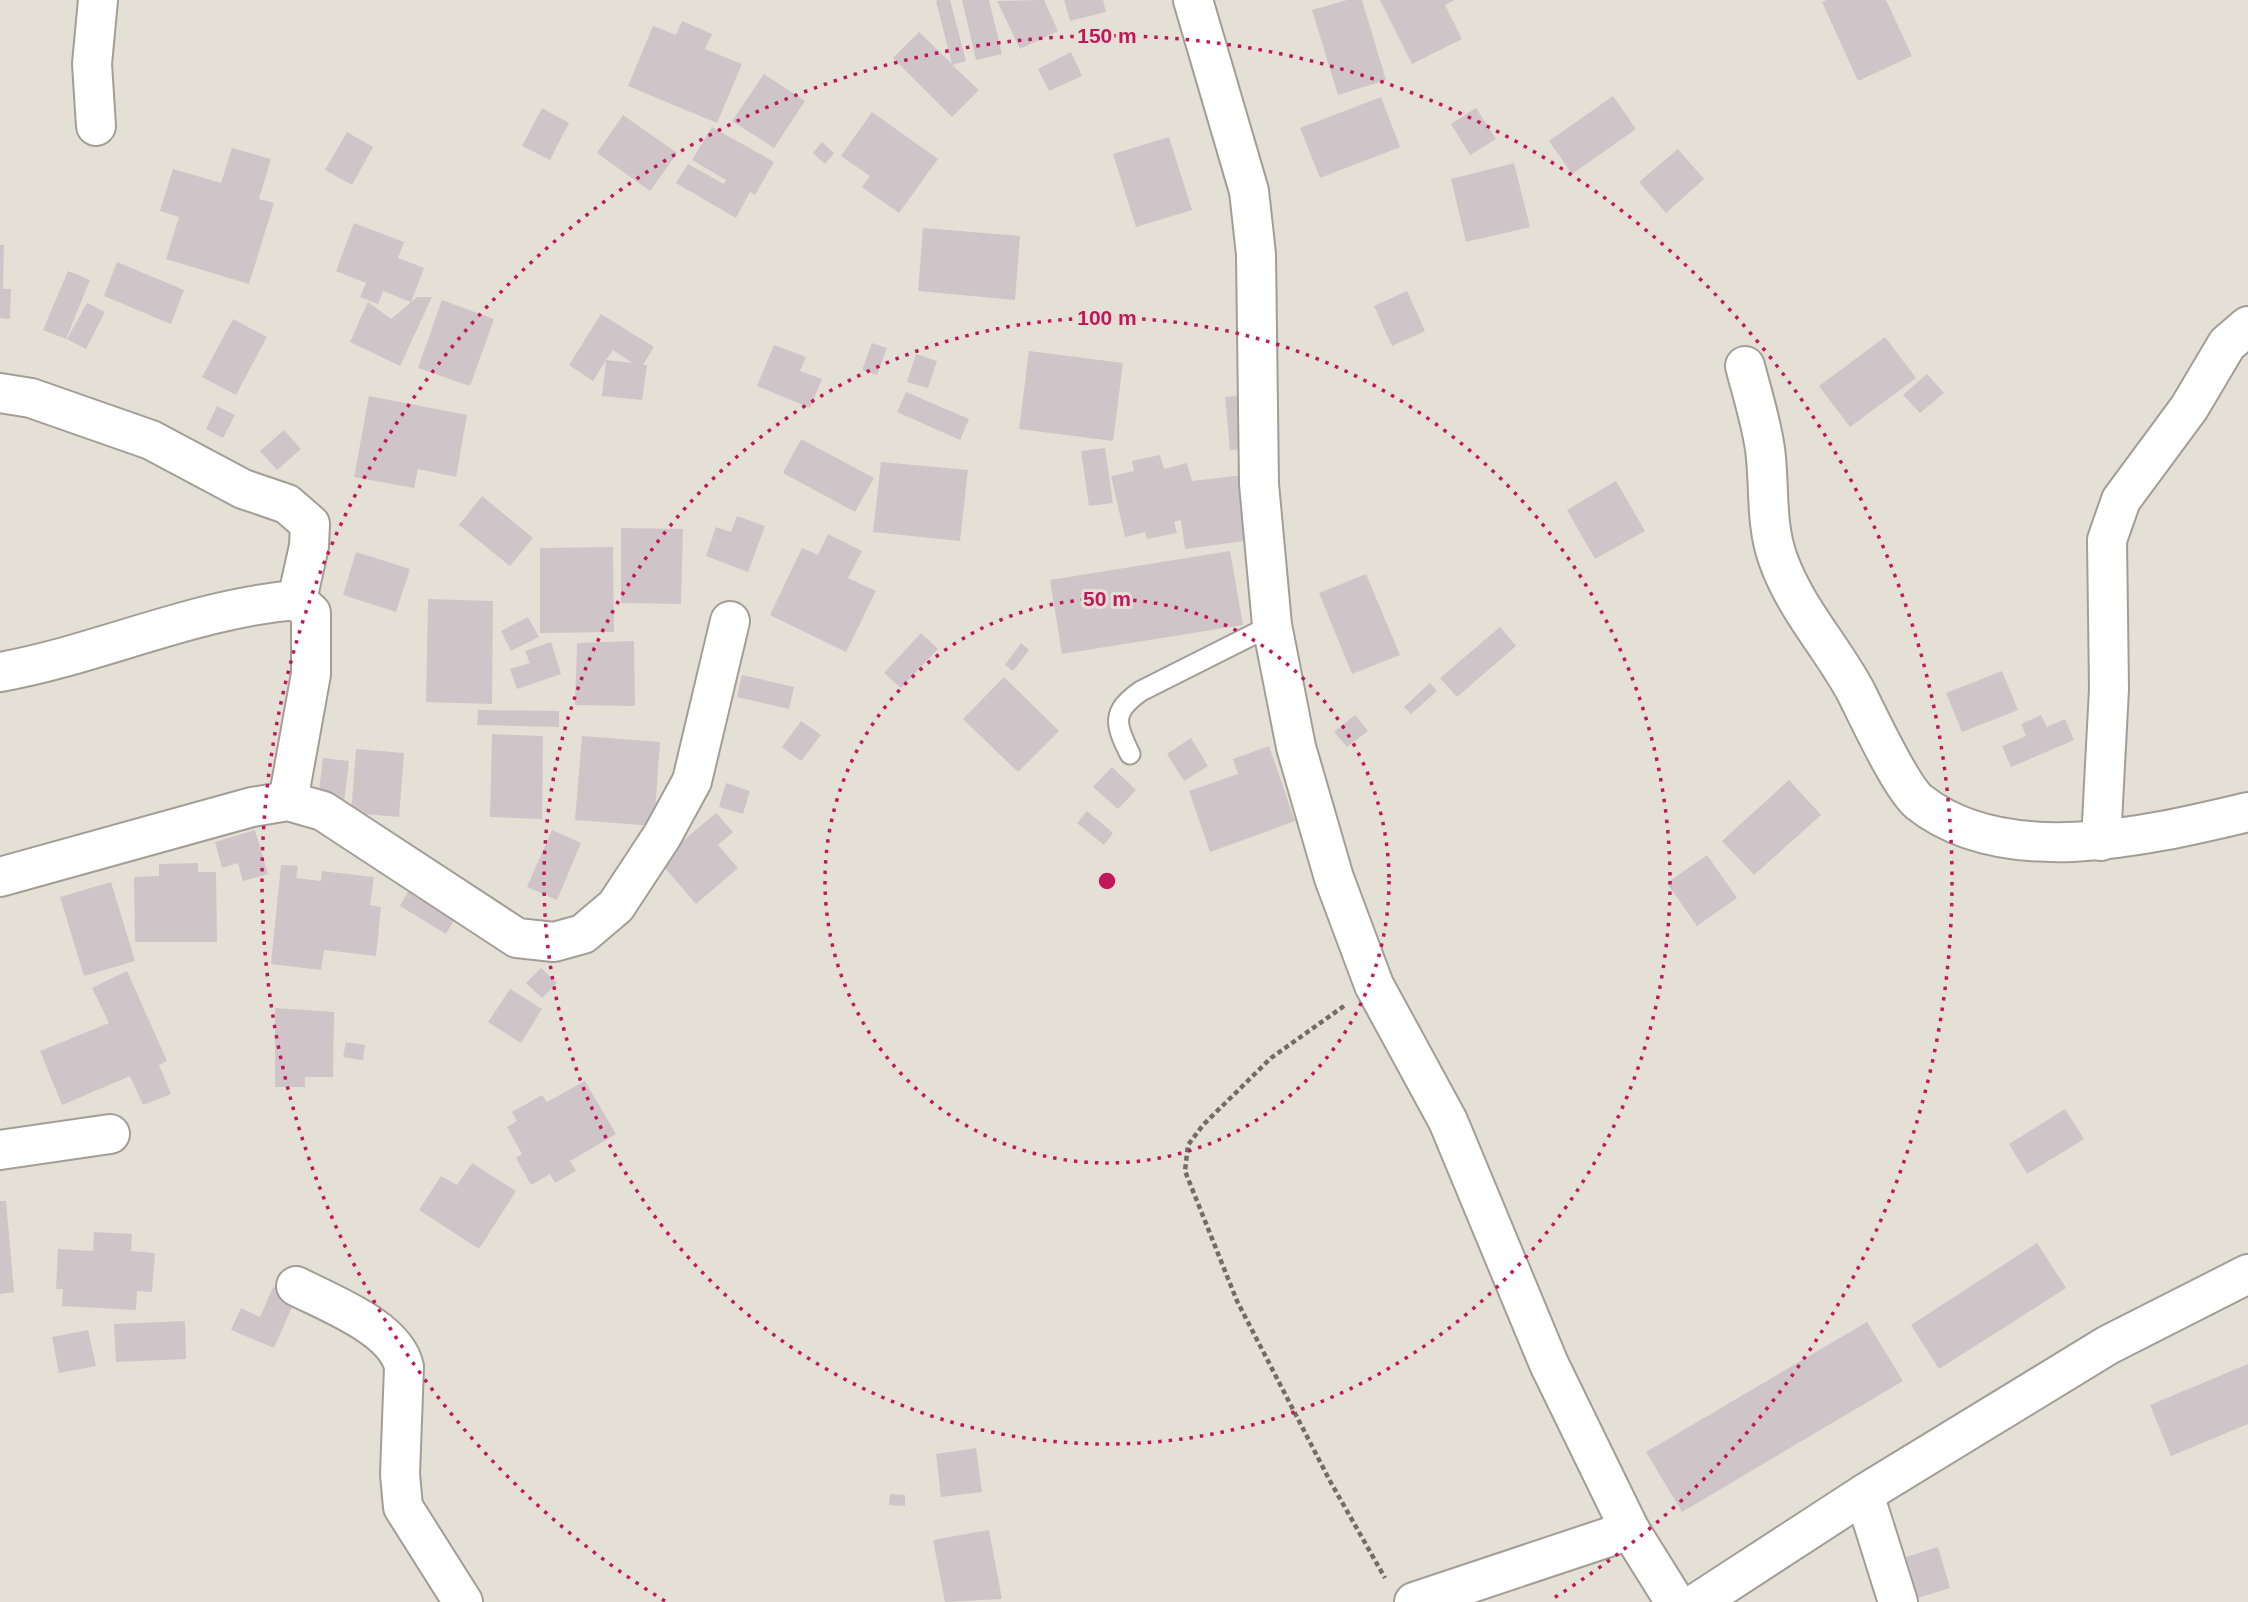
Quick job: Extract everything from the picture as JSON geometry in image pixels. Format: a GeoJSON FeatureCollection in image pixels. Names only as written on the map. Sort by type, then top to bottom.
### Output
{"type":"FeatureCollection","features":[{"type":"Feature","properties":{"kind":"street"},"geometry":{"type":"LineString","coordinates":[[96,126],[92,64],[98,0]]}},
{"type":"Feature","properties":{"kind":"street"},"geometry":{"type":"LineString","coordinates":[[1193,0],[1249,191],[1256,254],[1259,484],[1272,625],[1300,760],[1334,878],[1374,985],[1448,1121],[1549,1364],[1630,1530],[1675,1602]]}},
{"type":"Feature","properties":{"kind":"street"},"geometry":{"type":"LineString","coordinates":[[2101,841],[2109,689],[2107,540],[2120,500],[2189,408],[2227,344],[2248,326]]}},
{"type":"Feature","properties":{"kind":"street"},"geometry":{"type":"LineString","coordinates":[[1745,366],[1765,449],[1768,512],[1778,559],[1801,606],[1848,678],[1917,800],[1952,823],[2005,838],[2101,841],[2248,812]]}},
{"type":"Feature","properties":{"kind":"street"},"geometry":{"type":"LineString","coordinates":[[0,393],[31,398],[151,440],[243,489],[287,504],[310,524],[309,546],[297,600]]}},
{"type":"Feature","properties":{"kind":"street"},"geometry":{"type":"LineString","coordinates":[[0,673],[54,663],[178,623],[275,602],[297,600],[311,613],[311,674],[288,801]]}},
{"type":"Feature","properties":{"kind":"street"},"geometry":{"type":"LineString","coordinates":[[0,877],[252,807],[288,801],[323,811],[517,938],[554,942],[583,934],[616,906],[662,836],[692,781],[730,621]]}},
{"type":"Feature","properties":{"kind":"street"},"geometry":{"type":"LineString","coordinates":[[0,1150],[110,1134]]}},
{"type":"Feature","properties":{"kind":"street"},"geometry":{"type":"LineString","coordinates":[[1698,1602],[1864,1494],[2108,1345],[2248,1274]]}},
{"type":"Feature","properties":{"kind":"street"},"geometry":{"type":"LineString","coordinates":[[296,1286],[383,1334],[401,1353],[404,1367],[400,1474],[402,1507],[463,1602]]}},
{"type":"Feature","properties":{"kind":"street"},"geometry":{"type":"LineString","coordinates":[[1864,1494],[1898,1602]]}},
{"type":"Feature","properties":{"kind":"street"},"geometry":{"type":"LineString","coordinates":[[1403,1596],[1484,1591],[1630,1530]]}},
{"type":"Feature","properties":{"kind":"lane"},"geometry":{"type":"LineString","coordinates":[[1130,754],[1119,732],[1118,715],[1125,702],[1141,691],[1272,625]]}},
{"type":"Feature","properties":{"kind":"path"},"geometry":{"type":"LineString","coordinates":[[1374,985],[1271,1058],[1188,1145],[1185,1171],[1237,1301],[1330,1481],[1403,1596]]}},
{"type":"Feature","properties":{"kind":"building"},"geometry":{"type":"Polygon","coordinates":[[[950,0],[966,61],[952,65],[979,90],[952,117],[893,58],[919,32],[952,64],[936,1],[950,0]]]}},
{"type":"Feature","properties":{"kind":"building"},"geometry":{"type":"Polygon","coordinates":[[[962,0],[989,0],[1002,54],[976,60],[962,0]]]}},
{"type":"Feature","properties":{"kind":"building"},"geometry":{"type":"Polygon","coordinates":[[[1044,0],[1058,31],[1020,49],[997,1],[1044,0]]]}},
{"type":"Feature","properties":{"kind":"building"},"geometry":{"type":"Polygon","coordinates":[[[1064,0],[1103,0],[1106,12],[1070,21],[1064,0]]]}},
{"type":"Feature","properties":{"kind":"building"},"geometry":{"type":"Polygon","coordinates":[[[1347,0],[1362,0],[1386,80],[1338,95],[1312,10],[1347,0]]]}},
{"type":"Feature","properties":{"kind":"building"},"geometry":{"type":"Polygon","coordinates":[[[1380,0],[1455,0],[1445,5],[1462,39],[1412,64],[1380,0]]]}},
{"type":"Feature","properties":{"kind":"building"},"geometry":{"type":"Polygon","coordinates":[[[1886,0],[1912,56],[1858,81],[1822,2],[1886,0]]]}},
{"type":"Feature","properties":{"kind":"building"},"geometry":{"type":"Polygon","coordinates":[[[682,21],[712,34],[705,49],[742,64],[717,123],[628,86],[653,26],[676,35],[682,21]]]}},
{"type":"Feature","properties":{"kind":"building"},"geometry":{"type":"Polygon","coordinates":[[[1071,52],[1082,76],[1049,91],[1038,69],[1071,52]]]}},
{"type":"Feature","properties":{"kind":"building"},"geometry":{"type":"Polygon","coordinates":[[[764,74],[805,101],[774,148],[732,121],[764,74]]]}},
{"type":"Feature","properties":{"kind":"building"},"geometry":{"type":"Polygon","coordinates":[[[1613,96],[1636,129],[1572,174],[1549,141],[1613,96]]]}},
{"type":"Feature","properties":{"kind":"building"},"geometry":{"type":"Polygon","coordinates":[[[1381,97],[1400,147],[1320,178],[1300,128],[1381,97]]]}},
{"type":"Feature","properties":{"kind":"building"},"geometry":{"type":"Polygon","coordinates":[[[542,108],[569,123],[550,160],[522,146],[542,108]]]}},
{"type":"Feature","properties":{"kind":"building"},"geometry":{"type":"Polygon","coordinates":[[[1476,108],[1496,139],[1470,155],[1451,124],[1476,108]]]}},
{"type":"Feature","properties":{"kind":"building"},"geometry":{"type":"Polygon","coordinates":[[[872,112],[938,159],[899,213],[862,187],[870,176],[841,156],[872,112]]]}},
{"type":"Feature","properties":{"kind":"building"},"geometry":{"type":"Polygon","coordinates":[[[623,115],[677,153],[650,191],[597,153],[623,115]]]}},
{"type":"Feature","properties":{"kind":"building"},"geometry":{"type":"Polygon","coordinates":[[[712,127],[774,162],[755,195],[750,192],[736,218],[676,183],[688,164],[724,184],[726,180],[692,160],[712,127]]]}},
{"type":"Feature","properties":{"kind":"building"},"geometry":{"type":"Polygon","coordinates":[[[347,132],[373,147],[352,185],[325,170],[347,132]]]}},
{"type":"Feature","properties":{"kind":"building"},"geometry":{"type":"Polygon","coordinates":[[[1169,137],[1192,210],[1136,227],[1113,154],[1169,137]]]}},
{"type":"Feature","properties":{"kind":"building"},"geometry":{"type":"Polygon","coordinates":[[[822,142],[834,153],[825,164],[813,153],[822,142]]]}},
{"type":"Feature","properties":{"kind":"building"},"geometry":{"type":"Polygon","coordinates":[[[232,148],[271,159],[259,199],[274,203],[249,284],[166,259],[179,217],[160,211],[173,169],[221,183],[232,148]]]}},
{"type":"Feature","properties":{"kind":"building"},"geometry":{"type":"Polygon","coordinates":[[[1678,149],[1704,179],[1666,213],[1639,182],[1678,149]]]}},
{"type":"Feature","properties":{"kind":"building"},"geometry":{"type":"Polygon","coordinates":[[[1514,163],[1530,227],[1466,242],[1451,179],[1514,163]]]}},
{"type":"Feature","properties":{"kind":"building"},"geometry":{"type":"Polygon","coordinates":[[[354,223],[404,242],[398,258],[424,268],[411,302],[383,291],[378,304],[360,297],[366,283],[336,271],[354,223]]]}},
{"type":"Feature","properties":{"kind":"building"},"geometry":{"type":"Polygon","coordinates":[[[923,228],[1020,236],[1015,300],[918,291],[923,228]]]}},
{"type":"Feature","properties":{"kind":"building"},"geometry":{"type":"Polygon","coordinates":[[[0,245],[4,245],[3,289],[11,289],[10,319],[0,318],[0,245]]]}},
{"type":"Feature","properties":{"kind":"building"},"geometry":{"type":"Polygon","coordinates":[[[117,262],[184,290],[171,324],[104,296],[117,262]]]}},
{"type":"Feature","properties":{"kind":"building"},"geometry":{"type":"Polygon","coordinates":[[[68,271],[90,280],[66,339],[43,330],[68,271]]]}},
{"type":"Feature","properties":{"kind":"building"},"geometry":{"type":"Polygon","coordinates":[[[1407,291],[1425,331],[1392,346],[1374,306],[1407,291]]]}},
{"type":"Feature","properties":{"kind":"building"},"geometry":{"type":"Polygon","coordinates":[[[417,297],[432,297],[400,366],[350,342],[368,302],[391,319],[417,297]]]}},
{"type":"Feature","properties":{"kind":"building"},"geometry":{"type":"Polygon","coordinates":[[[442,300],[494,319],[470,386],[418,368],[442,300]]]}},
{"type":"Feature","properties":{"kind":"building"},"geometry":{"type":"Polygon","coordinates":[[[87,303],[105,312],[86,349],[67,339],[87,303]]]}},
{"type":"Feature","properties":{"kind":"building"},"geometry":{"type":"Polygon","coordinates":[[[601,314],[654,347],[643,365],[647,365],[642,400],[602,396],[606,360],[593,381],[569,365],[601,314]],[[613,350],[606,360],[633,363],[613,350]]]}},
{"type":"Feature","properties":{"kind":"building"},"geometry":{"type":"Polygon","coordinates":[[[233,319],[267,337],[236,395],[202,377],[233,319]]]}},
{"type":"Feature","properties":{"kind":"building"},"geometry":{"type":"Polygon","coordinates":[[[1885,337],[1916,378],[1850,427],[1819,386],[1885,337]]]}},
{"type":"Feature","properties":{"kind":"building"},"geometry":{"type":"Polygon","coordinates":[[[872,343],[887,348],[877,375],[862,370],[872,343]]]}},
{"type":"Feature","properties":{"kind":"building"},"geometry":{"type":"Polygon","coordinates":[[[774,345],[806,357],[800,371],[822,379],[810,408],[757,386],[774,345]]]}},
{"type":"Feature","properties":{"kind":"building"},"geometry":{"type":"Polygon","coordinates":[[[1029,351],[1123,363],[1113,441],[1019,429],[1029,351]]]}},
{"type":"Feature","properties":{"kind":"building"},"geometry":{"type":"Polygon","coordinates":[[[916,354],[937,361],[928,388],[907,382],[916,354]]]}},
{"type":"Feature","properties":{"kind":"building"},"geometry":{"type":"Polygon","coordinates":[[[1927,374],[1944,393],[1920,413],[1903,395],[1927,374]]]}},
{"type":"Feature","properties":{"kind":"building"},"geometry":{"type":"Polygon","coordinates":[[[906,392],[969,419],[960,440],[897,412],[906,392]]]}},
{"type":"Feature","properties":{"kind":"building"},"geometry":{"type":"Polygon","coordinates":[[[1243,395],[1248,449],[1230,450],[1225,397],[1243,395]]]}},
{"type":"Feature","properties":{"kind":"building"},"geometry":{"type":"Polygon","coordinates":[[[369,396],[467,415],[456,477],[418,469],[414,488],[354,477],[369,396]]]}},
{"type":"Feature","properties":{"kind":"building"},"geometry":{"type":"Polygon","coordinates":[[[217,406],[235,415],[223,438],[206,429],[217,406]]]}},
{"type":"Feature","properties":{"kind":"building"},"geometry":{"type":"Polygon","coordinates":[[[284,430],[301,449],[277,470],[260,451],[284,430]]]}},
{"type":"Feature","properties":{"kind":"building"},"geometry":{"type":"Polygon","coordinates":[[[801,439],[874,478],[855,512],[783,473],[801,439]]]}},
{"type":"Feature","properties":{"kind":"building"},"geometry":{"type":"Polygon","coordinates":[[[1105,448],[1113,503],[1089,506],[1081,451],[1105,448]]]}},
{"type":"Feature","properties":{"kind":"building"},"geometry":{"type":"Polygon","coordinates":[[[1160,455],[1164,469],[1187,463],[1192,481],[1244,475],[1253,540],[1185,549],[1181,520],[1174,522],[1177,533],[1147,539],[1145,532],[1125,537],[1111,476],[1134,471],[1132,461],[1160,455]]]}},
{"type":"Feature","properties":{"kind":"building"},"geometry":{"type":"Polygon","coordinates":[[[881,462],[968,470],[960,541],[873,532],[881,462]]]}},
{"type":"Feature","properties":{"kind":"building"},"geometry":{"type":"Polygon","coordinates":[[[1616,481],[1645,531],[1595,559],[1567,510],[1616,481]]]}},
{"type":"Feature","properties":{"kind":"building"},"geometry":{"type":"Polygon","coordinates":[[[482,496],[533,538],[510,566],[459,525],[482,496]]]}},
{"type":"Feature","properties":{"kind":"building"},"geometry":{"type":"Polygon","coordinates":[[[737,516],[765,526],[748,572],[706,556],[716,527],[731,532],[737,516]]]}},
{"type":"Feature","properties":{"kind":"building"},"geometry":{"type":"Polygon","coordinates":[[[621,528],[683,529],[681,604],[621,603],[621,528]]]}},
{"type":"Feature","properties":{"kind":"building"},"geometry":{"type":"Polygon","coordinates":[[[828,534],[862,551],[848,578],[876,591],[846,652],[770,615],[802,548],[818,555],[828,534]]]}},
{"type":"Feature","properties":{"kind":"building"},"geometry":{"type":"Polygon","coordinates":[[[613,547],[614,632],[540,633],[540,548],[613,547]]]}},
{"type":"Feature","properties":{"kind":"building"},"geometry":{"type":"Polygon","coordinates":[[[1230,551],[1243,625],[1062,654],[1050,580],[1230,551]]]}},
{"type":"Feature","properties":{"kind":"building"},"geometry":{"type":"Polygon","coordinates":[[[356,552],[410,569],[396,612],[343,595],[356,552]]]}},
{"type":"Feature","properties":{"kind":"building"},"geometry":{"type":"Polygon","coordinates":[[[1366,574],[1400,655],[1352,674],[1319,593],[1366,574]]]}},
{"type":"Feature","properties":{"kind":"building"},"geometry":{"type":"Polygon","coordinates":[[[428,599],[493,601],[492,704],[426,702],[428,599]]]}},
{"type":"Feature","properties":{"kind":"building"},"geometry":{"type":"Polygon","coordinates":[[[528,617],[539,637],[511,651],[501,631],[528,617]]]}},
{"type":"Feature","properties":{"kind":"building"},"geometry":{"type":"Polygon","coordinates":[[[1500,627],[1516,646],[1457,697],[1440,678],[1500,627]]]}},
{"type":"Feature","properties":{"kind":"building"},"geometry":{"type":"Polygon","coordinates":[[[921,633],[938,649],[901,688],[884,673],[921,633]]]}},
{"type":"Feature","properties":{"kind":"building"},"geometry":{"type":"Polygon","coordinates":[[[634,641],[635,706],[575,705],[577,643],[634,641]]]}},
{"type":"Feature","properties":{"kind":"building"},"geometry":{"type":"Polygon","coordinates":[[[551,642],[561,674],[517,689],[510,669],[530,663],[525,651],[551,642]]]}},
{"type":"Feature","properties":{"kind":"building"},"geometry":{"type":"Polygon","coordinates":[[[1021,643],[1029,650],[1013,671],[1005,665],[1021,643]]]}},
{"type":"Feature","properties":{"kind":"building"},"geometry":{"type":"Polygon","coordinates":[[[2002,671],[2018,710],[1962,732],[1946,693],[2002,671]]]}},
{"type":"Feature","properties":{"kind":"building"},"geometry":{"type":"Polygon","coordinates":[[[742,675],[794,687],[789,709],[737,697],[742,675]]]}},
{"type":"Feature","properties":{"kind":"building"},"geometry":{"type":"Polygon","coordinates":[[[1004,677],[1059,731],[1018,772],[963,719],[1004,677]]]}},
{"type":"Feature","properties":{"kind":"building"},"geometry":{"type":"Polygon","coordinates":[[[1430,683],[1437,691],[1411,714],[1404,707],[1430,683]]]}},
{"type":"Feature","properties":{"kind":"building"},"geometry":{"type":"Polygon","coordinates":[[[478,710],[559,711],[559,727],[477,725],[478,710]]]}},
{"type":"Feature","properties":{"kind":"building"},"geometry":{"type":"Polygon","coordinates":[[[1355,715],[1368,731],[1347,747],[1334,732],[1355,715]]]}},
{"type":"Feature","properties":{"kind":"building"},"geometry":{"type":"Polygon","coordinates":[[[2041,715],[2047,727],[2065,719],[2074,740],[2011,767],[2002,746],[2026,736],[2021,724],[2041,715]]]}},
{"type":"Feature","properties":{"kind":"building"},"geometry":{"type":"Polygon","coordinates":[[[801,721],[821,735],[801,761],[782,747],[801,721]]]}},
{"type":"Feature","properties":{"kind":"building"},"geometry":{"type":"Polygon","coordinates":[[[492,734],[543,736],[542,819],[490,817],[492,734]]]}},
{"type":"Feature","properties":{"kind":"building"},"geometry":{"type":"Polygon","coordinates":[[[582,736],[660,742],[654,826],[575,820],[582,736]]]}},
{"type":"Feature","properties":{"kind":"building"},"geometry":{"type":"Polygon","coordinates":[[[1191,738],[1208,766],[1184,781],[1167,754],[1191,738]]]}},
{"type":"Feature","properties":{"kind":"building"},"geometry":{"type":"Polygon","coordinates":[[[1269,746],[1295,821],[1210,852],[1189,791],[1238,774],[1233,759],[1269,746]]]}},
{"type":"Feature","properties":{"kind":"building"},"geometry":{"type":"Polygon","coordinates":[[[356,749],[404,753],[399,817],[351,813],[356,749]]]}},
{"type":"Feature","properties":{"kind":"building"},"geometry":{"type":"Polygon","coordinates":[[[323,758],[349,761],[344,802],[318,799],[323,758]]]}},
{"type":"Feature","properties":{"kind":"building"},"geometry":{"type":"Polygon","coordinates":[[[1112,767],[1136,790],[1118,809],[1093,787],[1112,767]]]}},
{"type":"Feature","properties":{"kind":"building"},"geometry":{"type":"Polygon","coordinates":[[[1789,780],[1821,815],[1754,875],[1722,841],[1789,780]]]}},
{"type":"Feature","properties":{"kind":"building"},"geometry":{"type":"Polygon","coordinates":[[[726,783],[750,791],[743,814],[719,807],[726,783]]]}},
{"type":"Feature","properties":{"kind":"building"},"geometry":{"type":"Polygon","coordinates":[[[1087,811],[1113,833],[1104,845],[1077,823],[1087,811]]]}},
{"type":"Feature","properties":{"kind":"building"},"geometry":{"type":"Polygon","coordinates":[[[716,813],[733,832],[718,845],[738,868],[696,904],[659,861],[716,813]]]}},
{"type":"Feature","properties":{"kind":"building"},"geometry":{"type":"Polygon","coordinates":[[[255,830],[268,874],[243,881],[238,863],[222,868],[215,842],[255,830]]]}},
{"type":"Feature","properties":{"kind":"building"},"geometry":{"type":"Polygon","coordinates":[[[552,830],[581,843],[557,900],[527,887],[552,830]]]}},
{"type":"Feature","properties":{"kind":"building"},"geometry":{"type":"Polygon","coordinates":[[[1707,855],[1737,898],[1697,926],[1667,883],[1707,855]]]}},
{"type":"Feature","properties":{"kind":"building"},"geometry":{"type":"Polygon","coordinates":[[[198,863],[198,872],[216,872],[217,942],[135,942],[134,877],[159,876],[159,864],[198,863]]]}},
{"type":"Feature","properties":{"kind":"building"},"geometry":{"type":"Polygon","coordinates":[[[281,865],[298,866],[296,878],[321,881],[322,871],[374,877],[370,905],[381,907],[376,956],[324,950],[321,970],[271,964],[281,865]]]}},
{"type":"Feature","properties":{"kind":"building"},"geometry":{"type":"Polygon","coordinates":[[[111,882],[135,961],[84,976],[60,897],[111,882]]]}},
{"type":"Feature","properties":{"kind":"building"},"geometry":{"type":"Polygon","coordinates":[[[409,890],[456,917],[446,934],[400,906],[409,890]]]}},
{"type":"Feature","properties":{"kind":"building"},"geometry":{"type":"Polygon","coordinates":[[[541,968],[557,983],[542,998],[526,983],[541,968]]]}},
{"type":"Feature","properties":{"kind":"building"},"geometry":{"type":"Polygon","coordinates":[[[127,971],[167,1061],[159,1065],[171,1094],[143,1105],[130,1076],[62,1105],[40,1051],[109,1023],[92,988],[127,971]]]}},
{"type":"Feature","properties":{"kind":"building"},"geometry":{"type":"Polygon","coordinates":[[[510,989],[542,1009],[521,1043],[488,1022],[510,989]]]}},
{"type":"Feature","properties":{"kind":"building"},"geometry":{"type":"Polygon","coordinates":[[[275,1008],[334,1012],[333,1077],[305,1077],[305,1087],[275,1087],[275,1008]]]}},
{"type":"Feature","properties":{"kind":"building"},"geometry":{"type":"Polygon","coordinates":[[[346,1042],[365,1045],[363,1060],[343,1057],[346,1042]]]}},
{"type":"Feature","properties":{"kind":"building"},"geometry":{"type":"Polygon","coordinates":[[[585,1081],[616,1134],[570,1161],[576,1171],[555,1183],[550,1174],[531,1185],[516,1158],[522,1154],[507,1127],[517,1121],[512,1112],[542,1095],[547,1102],[585,1081]]]}},
{"type":"Feature","properties":{"kind":"building"},"geometry":{"type":"Polygon","coordinates":[[[2065,1109],[2084,1139],[2027,1174],[2009,1144],[2065,1109]]]}},
{"type":"Feature","properties":{"kind":"building"},"geometry":{"type":"Polygon","coordinates":[[[472,1163],[516,1191],[479,1249],[419,1210],[441,1176],[457,1185],[472,1163]]]}},
{"type":"Feature","properties":{"kind":"building"},"geometry":{"type":"Polygon","coordinates":[[[0,1201],[6,1201],[14,1292],[0,1294],[0,1201]]]}},
{"type":"Feature","properties":{"kind":"building"},"geometry":{"type":"Polygon","coordinates":[[[94,1232],[132,1234],[131,1251],[155,1253],[152,1292],[137,1291],[136,1310],[62,1306],[63,1289],[56,1289],[58,1249],[93,1251],[94,1232]]]}},
{"type":"Feature","properties":{"kind":"building"},"geometry":{"type":"Polygon","coordinates":[[[2037,1243],[2066,1288],[1939,1369],[1911,1325],[2037,1243]]]}},
{"type":"Feature","properties":{"kind":"building"},"geometry":{"type":"Polygon","coordinates":[[[273,1287],[296,1298],[274,1348],[231,1330],[241,1308],[260,1317],[273,1287]]]}},
{"type":"Feature","properties":{"kind":"building"},"geometry":{"type":"Polygon","coordinates":[[[185,1321],[186,1359],[116,1362],[114,1324],[185,1321]]]}},
{"type":"Feature","properties":{"kind":"building"},"geometry":{"type":"Polygon","coordinates":[[[1867,1322],[1903,1381],[1682,1512],[1646,1452],[1867,1322]]]}},
{"type":"Feature","properties":{"kind":"building"},"geometry":{"type":"Polygon","coordinates":[[[88,1330],[96,1366],[59,1373],[52,1337],[88,1330]]]}},
{"type":"Feature","properties":{"kind":"building"},"geometry":{"type":"Polygon","coordinates":[[[2248,1364],[2248,1424],[2171,1456],[2150,1405],[2248,1364]]]}},
{"type":"Feature","properties":{"kind":"building"},"geometry":{"type":"Polygon","coordinates":[[[976,1448],[982,1492],[941,1497],[936,1454],[976,1448]]]}},
{"type":"Feature","properties":{"kind":"building"},"geometry":{"type":"Polygon","coordinates":[[[890,1494],[905,1495],[905,1506],[889,1505],[890,1494]]]}},
{"type":"Feature","properties":{"kind":"building"},"geometry":{"type":"Polygon","coordinates":[[[989,1530],[1002,1599],[945,1602],[933,1540],[989,1530]]]}},
{"type":"Feature","properties":{"kind":"building"},"geometry":{"type":"Polygon","coordinates":[[[1938,1547],[1950,1588],[1918,1598],[1906,1557],[1938,1547]]]}}]}
